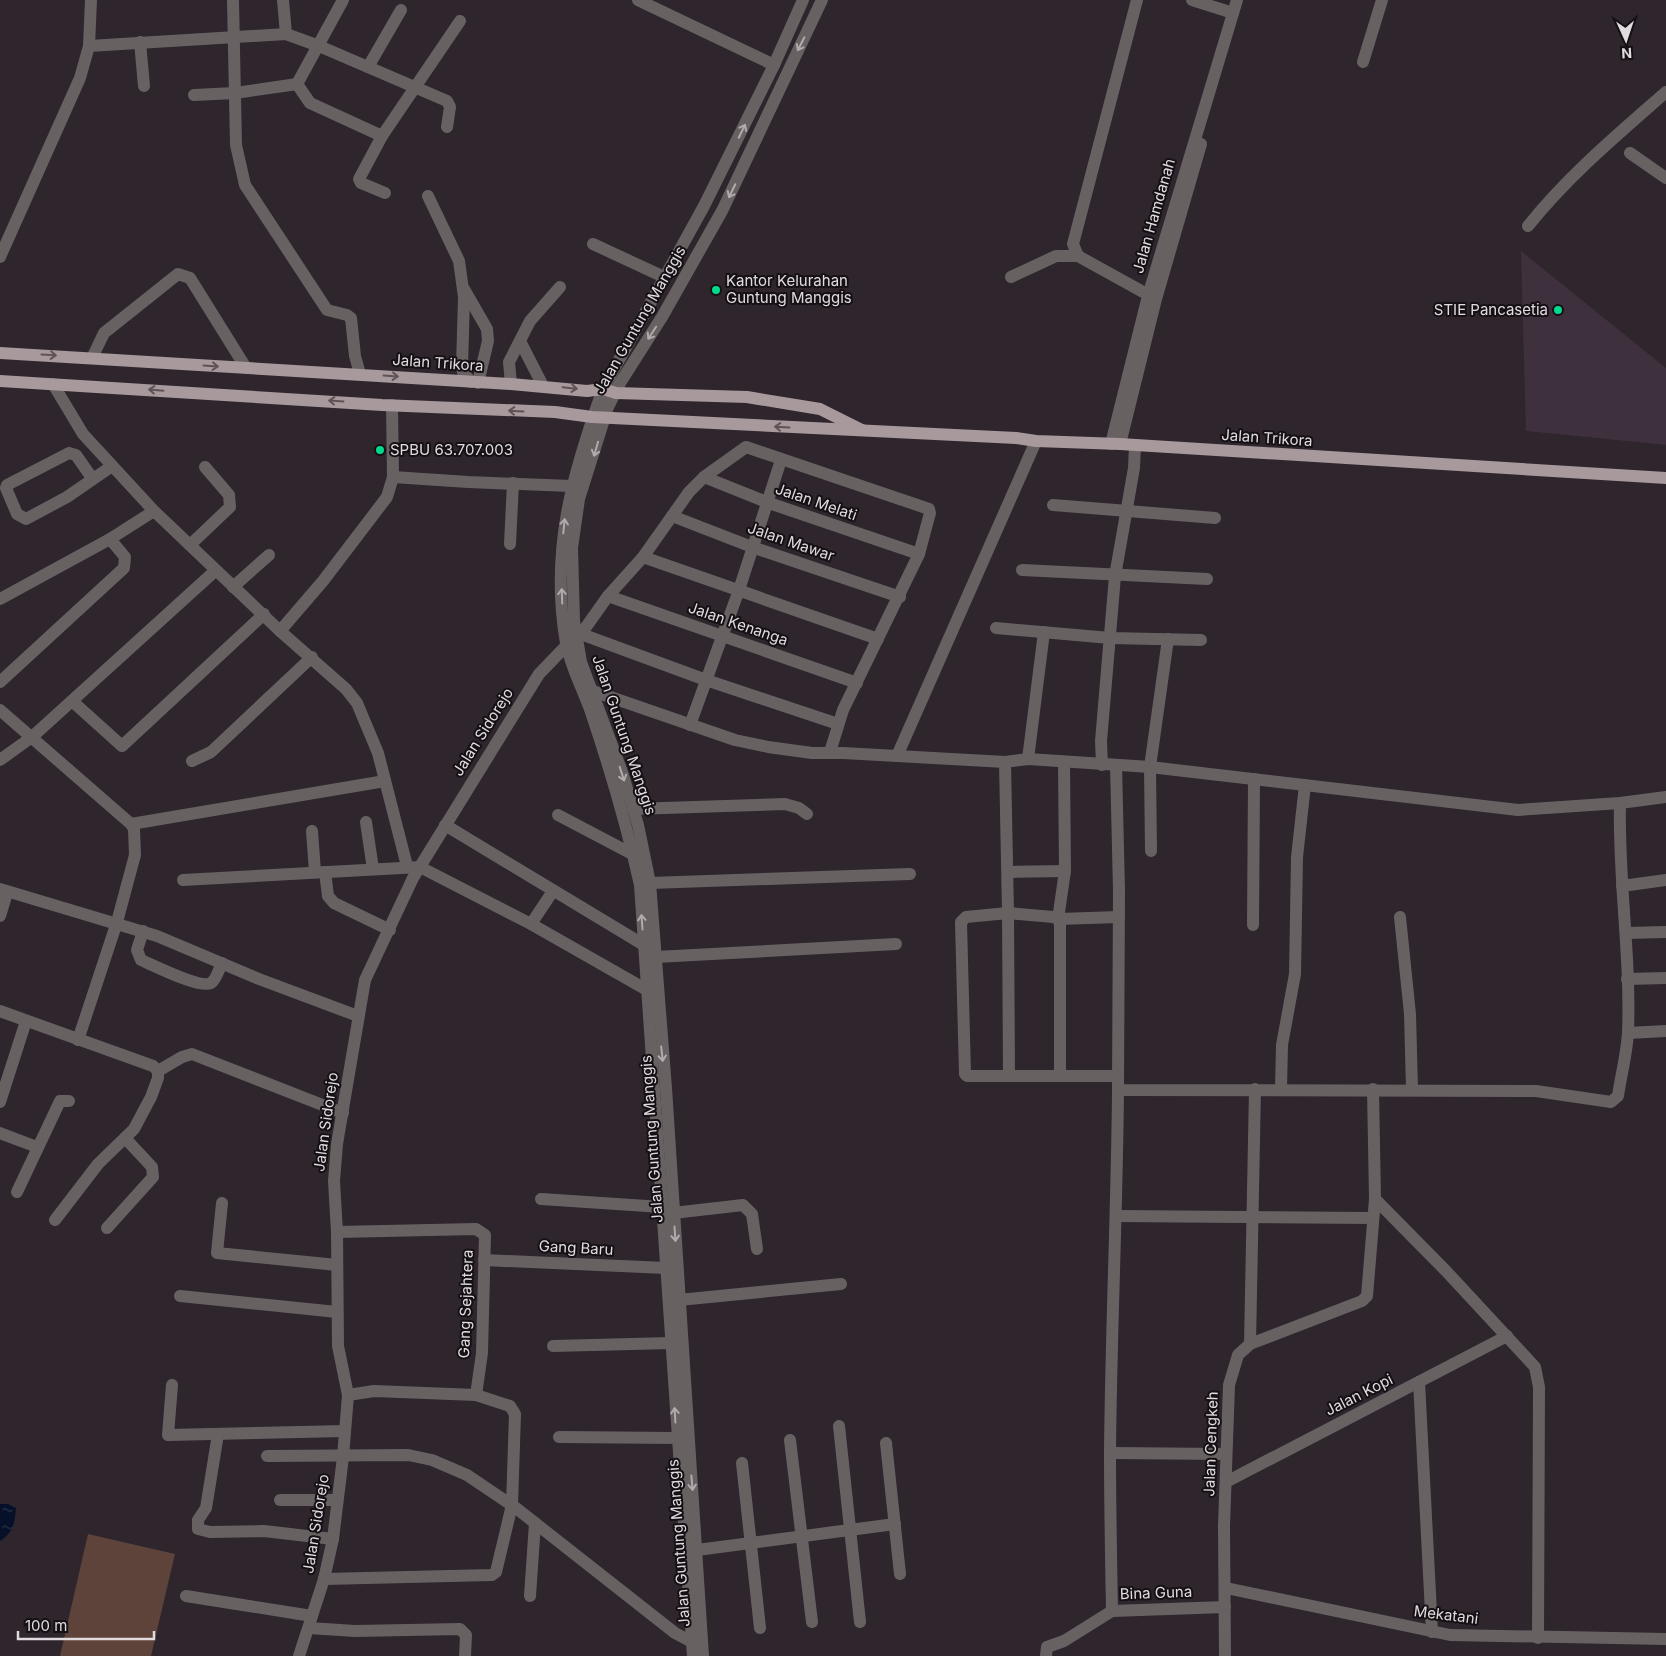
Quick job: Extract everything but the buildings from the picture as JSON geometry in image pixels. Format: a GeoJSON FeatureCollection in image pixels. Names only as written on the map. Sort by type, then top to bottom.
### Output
{"type":"FeatureCollection","features":[{"type":"Feature","properties":{"kind":"main road","name":"Jalan Trikora"},"geometry":{"type":"LineString","coordinates":[[0,353],[360,374],[543,386],[587,391],[603,389],[616,394],[747,397],[820,409],[866,432]]}},
{"type":"Feature","properties":{"kind":"main road","name":"Jalan Trikora"},"geometry":{"type":"LineString","coordinates":[[0,381],[392,405],[555,412],[592,417],[607,416],[866,432],[1016,438],[1036,441],[1116,444],[1666,478]]}},
{"type":"Feature","properties":{"kind":"main road"},"geometry":{"type":"LineString","coordinates":[[818,428],[823,419],[820,409]]}},
{"type":"Feature","properties":{"kind":"street"},"geometry":{"type":"LineString","coordinates":[[0,257],[80,78],[89,46],[91,0]]}},
{"type":"Feature","properties":{"kind":"street"},"geometry":{"type":"LineString","coordinates":[[233,0],[236,145],[245,185],[327,310],[347,315],[351,318],[355,356],[360,374]]}},
{"type":"Feature","properties":{"kind":"street"},"geometry":{"type":"LineString","coordinates":[[283,0],[286,34]]}},
{"type":"Feature","properties":{"kind":"street"},"geometry":{"type":"LineString","coordinates":[[297,84],[343,0]]}},
{"type":"Feature","properties":{"kind":"street"},"geometry":{"type":"LineString","coordinates":[[638,0],[774,65]]}},
{"type":"Feature","properties":{"kind":"street","name":"Jalan Guntung Manggis"},"geometry":{"type":"LineString","coordinates":[[661,1106],[647,990],[640,885],[627,823],[609,767],[574,638],[561,566],[565,521],[571,486],[592,417],[603,389],[704,206],[774,65],[803,0]]}},
{"type":"Feature","properties":{"kind":"street","name":"Jalan Guntung Manggis"},"geometry":{"type":"LineString","coordinates":[[574,638],[572,575],[574,531],[579,499],[607,416],[608,407],[620,383],[662,317],[722,211],[822,0]]}},
{"type":"Feature","properties":{"kind":"street"},"geometry":{"type":"LineString","coordinates":[[1078,256],[1072,244],[1136,0]]}},
{"type":"Feature","properties":{"kind":"street"},"geometry":{"type":"LineString","coordinates":[[1192,0],[1233,13]]}},
{"type":"Feature","properties":{"kind":"street","name":"Jalan Hamdanah"},"geometry":{"type":"LineString","coordinates":[[1116,444],[1152,298],[1237,0]]}},
{"type":"Feature","properties":{"kind":"street","name":"Jalan Hamdanah"},"geometry":{"type":"LineString","coordinates":[[1152,298],[1244,0]]}},
{"type":"Feature","properties":{"kind":"street"},"geometry":{"type":"LineString","coordinates":[[1364,62],[1382,0]]}},
{"type":"Feature","properties":{"kind":"street"},"geometry":{"type":"LineString","coordinates":[[368,67],[400,10]]}},
{"type":"Feature","properties":{"kind":"street"},"geometry":{"type":"LineString","coordinates":[[384,193],[361,183],[359,179],[382,136],[460,21]]}},
{"type":"Feature","properties":{"kind":"street"},"geometry":{"type":"LineString","coordinates":[[89,46],[286,34],[319,46],[447,101],[450,107],[447,128]]}},
{"type":"Feature","properties":{"kind":"street"},"geometry":{"type":"LineString","coordinates":[[140,42],[144,86]]}},
{"type":"Feature","properties":{"kind":"street"},"geometry":{"type":"LineString","coordinates":[[194,95],[235,93],[297,84]]}},
{"type":"Feature","properties":{"kind":"street"},"geometry":{"type":"LineString","coordinates":[[297,84],[310,103],[382,136]]}},
{"type":"Feature","properties":{"kind":"street"},"geometry":{"type":"LineString","coordinates":[[1528,226],[1549,200],[1575,173],[1666,92]]}},
{"type":"Feature","properties":{"kind":"street"},"geometry":{"type":"LineString","coordinates":[[1630,153],[1666,178]]}},
{"type":"Feature","properties":{"kind":"street"},"geometry":{"type":"LineString","coordinates":[[428,196],[459,261],[463,287],[464,319],[462,366],[463,372],[474,382],[488,341],[487,329],[463,287]]}},
{"type":"Feature","properties":{"kind":"street"},"geometry":{"type":"LineString","coordinates":[[593,244],[664,276]]}},
{"type":"Feature","properties":{"kind":"street"},"geometry":{"type":"LineString","coordinates":[[1011,277],[1056,256],[1078,256],[1152,298]]}},
{"type":"Feature","properties":{"kind":"street"},"geometry":{"type":"LineString","coordinates":[[92,358],[104,333],[178,274],[183,274],[190,278],[246,368]]}},
{"type":"Feature","properties":{"kind":"street"},"geometry":{"type":"LineString","coordinates":[[511,384],[508,362],[530,321],[560,287]]}},
{"type":"Feature","properties":{"kind":"street"},"geometry":{"type":"LineString","coordinates":[[520,341],[543,386]]}},
{"type":"Feature","properties":{"kind":"street"},"geometry":{"type":"LineString","coordinates":[[53,384],[83,434],[154,511],[280,631],[346,689],[357,703],[378,753],[385,781],[414,867]]}},
{"type":"Feature","properties":{"kind":"street"},"geometry":{"type":"LineString","coordinates":[[280,631],[323,581],[387,497],[393,477],[392,405]]}},
{"type":"Feature","properties":{"kind":"street"},"geometry":{"type":"LineString","coordinates":[[897,756],[1036,441]]}},
{"type":"Feature","properties":{"kind":"street","name":"Jalan Sidorejo"},"geometry":{"type":"LineString","coordinates":[[300,1656],[324,1579],[344,1457],[348,1395],[338,1346],[338,1265],[334,1181],[337,1144],[365,980],[413,878],[414,867],[445,825],[539,674],[574,638],[608,596],[643,558],[689,492],[704,477],[749,446],[781,460]]}},
{"type":"Feature","properties":{"kind":"street"},"geometry":{"type":"LineString","coordinates":[[1102,765],[1101,741],[1114,576],[1134,468],[1135,446]]}},
{"type":"Feature","properties":{"kind":"street"},"geometry":{"type":"LineString","coordinates":[[92,478],[76,455],[70,453],[7,485],[6,488],[17,514],[26,519],[67,497],[112,466]]}},
{"type":"Feature","properties":{"kind":"street"},"geometry":{"type":"LineString","coordinates":[[690,725],[739,590],[781,460],[929,509],[930,513],[919,554],[838,724],[830,752]]}},
{"type":"Feature","properties":{"kind":"street"},"geometry":{"type":"LineString","coordinates":[[190,545],[230,507],[229,495],[205,467]]}},
{"type":"Feature","properties":{"kind":"street"},"geometry":{"type":"LineString","coordinates":[[393,477],[571,486]]}},
{"type":"Feature","properties":{"kind":"street","name":"Jalan Melati"},"geometry":{"type":"LineString","coordinates":[[704,477],[768,503],[919,554]]}},
{"type":"Feature","properties":{"kind":"street"},"geometry":{"type":"LineString","coordinates":[[510,544],[513,483]]}},
{"type":"Feature","properties":{"kind":"street"},"geometry":{"type":"LineString","coordinates":[[1053,505],[1215,518]]}},
{"type":"Feature","properties":{"kind":"street"},"geometry":{"type":"LineString","coordinates":[[0,599],[110,539],[154,511]]}},
{"type":"Feature","properties":{"kind":"street","name":"Jalan Mawar"},"geometry":{"type":"LineString","coordinates":[[672,516],[900,597]]}},
{"type":"Feature","properties":{"kind":"street"},"geometry":{"type":"LineString","coordinates":[[0,682],[124,568],[125,556],[110,539]]}},
{"type":"Feature","properties":{"kind":"street"},"geometry":{"type":"LineString","coordinates":[[233,587],[269,555]]}},
{"type":"Feature","properties":{"kind":"street"},"geometry":{"type":"LineString","coordinates":[[643,558],[878,639]]}},
{"type":"Feature","properties":{"kind":"street"},"geometry":{"type":"LineString","coordinates":[[1022,570],[1114,576],[1207,579]]}},
{"type":"Feature","properties":{"kind":"street"},"geometry":{"type":"LineString","coordinates":[[0,760],[32,738],[216,571]]}},
{"type":"Feature","properties":{"kind":"street","name":"Jalan Kenanga"},"geometry":{"type":"LineString","coordinates":[[608,596],[857,683]]}},
{"type":"Feature","properties":{"kind":"street"},"geometry":{"type":"LineString","coordinates":[[72,701],[122,746],[264,614]]}},
{"type":"Feature","properties":{"kind":"street"},"geometry":{"type":"LineString","coordinates":[[996,628],[1110,638],[1201,640]]}},
{"type":"Feature","properties":{"kind":"street"},"geometry":{"type":"LineString","coordinates":[[1028,759],[1044,632]]}},
{"type":"Feature","properties":{"kind":"street"},"geometry":{"type":"LineString","coordinates":[[574,638],[838,724]]}},
{"type":"Feature","properties":{"kind":"street"},"geometry":{"type":"LineString","coordinates":[[1151,851],[1150,767],[1168,639]]}},
{"type":"Feature","properties":{"kind":"street"},"geometry":{"type":"LineString","coordinates":[[192,762],[211,752],[312,658]]}},
{"type":"Feature","properties":{"kind":"street"},"geometry":{"type":"LineString","coordinates":[[587,689],[735,740],[812,753],[830,752],[1005,762],[1028,759],[1150,767],[1518,810],[1620,803],[1666,797]]}},
{"type":"Feature","properties":{"kind":"street","name":"Jalan Guntung Manggis"},"geometry":{"type":"LineString","coordinates":[[587,689],[633,808],[650,883],[656,957],[661,1106],[668,1210],[679,1300],[692,1656]]}},
{"type":"Feature","properties":{"kind":"street"},"geometry":{"type":"LineString","coordinates":[[0,710],[131,824],[134,829],[135,855],[117,922],[78,1040]]}},
{"type":"Feature","properties":{"kind":"street"},"geometry":{"type":"LineString","coordinates":[[1005,762],[1008,872],[1009,1075]]}},
{"type":"Feature","properties":{"kind":"street"},"geometry":{"type":"LineString","coordinates":[[1060,1076],[1060,932],[1058,919],[1065,871],[1064,762]]}},
{"type":"Feature","properties":{"kind":"street"},"geometry":{"type":"LineString","coordinates":[[1112,1611],[1110,1453],[1117,1216],[1119,917],[1116,765]]}},
{"type":"Feature","properties":{"kind":"street"},"geometry":{"type":"LineString","coordinates":[[1254,779],[1254,925]]}},
{"type":"Feature","properties":{"kind":"street"},"geometry":{"type":"LineString","coordinates":[[131,824],[385,781]]}},
{"type":"Feature","properties":{"kind":"street"},"geometry":{"type":"LineString","coordinates":[[1281,1089],[1282,1045],[1295,974],[1297,857],[1305,785]]}},
{"type":"Feature","properties":{"kind":"street"},"geometry":{"type":"LineString","coordinates":[[1118,1090],[1412,1089],[1536,1091],[1610,1102],[1618,1096],[1628,1033],[1626,933],[1619,838],[1620,803]]}},
{"type":"Feature","properties":{"kind":"street"},"geometry":{"type":"LineString","coordinates":[[633,808],[785,804],[799,808],[807,814]]}},
{"type":"Feature","properties":{"kind":"street"},"geometry":{"type":"LineString","coordinates":[[558,815],[634,855]]}},
{"type":"Feature","properties":{"kind":"street"},"geometry":{"type":"LineString","coordinates":[[366,822],[373,869]]}},
{"type":"Feature","properties":{"kind":"street"},"geometry":{"type":"LineString","coordinates":[[445,825],[644,945]]}},
{"type":"Feature","properties":{"kind":"street"},"geometry":{"type":"LineString","coordinates":[[312,831],[320,872],[328,896],[334,903],[390,930]]}},
{"type":"Feature","properties":{"kind":"street"},"geometry":{"type":"LineString","coordinates":[[183,880],[414,867],[531,924],[647,990]]}},
{"type":"Feature","properties":{"kind":"street"},"geometry":{"type":"LineString","coordinates":[[1008,872],[1065,871]]}},
{"type":"Feature","properties":{"kind":"street"},"geometry":{"type":"LineString","coordinates":[[650,883],[910,874]]}},
{"type":"Feature","properties":{"kind":"street"},"geometry":{"type":"LineString","coordinates":[[1622,886],[1666,880]]}},
{"type":"Feature","properties":{"kind":"street"},"geometry":{"type":"LineString","coordinates":[[0,916],[4,891],[117,922],[358,1016]]}},
{"type":"Feature","properties":{"kind":"street"},"geometry":{"type":"LineString","coordinates":[[531,924],[553,891]]}},
{"type":"Feature","properties":{"kind":"street"},"geometry":{"type":"LineString","coordinates":[[1118,1076],[967,1076],[963,1071],[960,922],[966,917],[1008,913],[1058,919],[1119,917]]}},
{"type":"Feature","properties":{"kind":"street"},"geometry":{"type":"LineString","coordinates":[[1400,917],[1410,1014],[1412,1089]]}},
{"type":"Feature","properties":{"kind":"street"},"geometry":{"type":"LineString","coordinates":[[143,931],[137,950],[142,960],[173,974],[202,985],[209,984],[213,982],[222,963]]}},
{"type":"Feature","properties":{"kind":"street"},"geometry":{"type":"LineString","coordinates":[[1626,933],[1666,932]]}},
{"type":"Feature","properties":{"kind":"street"},"geometry":{"type":"LineString","coordinates":[[656,957],[896,944]]}},
{"type":"Feature","properties":{"kind":"street"},"geometry":{"type":"LineString","coordinates":[[1627,979],[1666,978]]}},
{"type":"Feature","properties":{"kind":"street"},"geometry":{"type":"LineString","coordinates":[[0,1011],[153,1066],[158,1071],[158,1078],[151,1098],[134,1129],[98,1164],[55,1220]]}},
{"type":"Feature","properties":{"kind":"street"},"geometry":{"type":"LineString","coordinates":[[0,1102],[26,1021]]}},
{"type":"Feature","properties":{"kind":"street"},"geometry":{"type":"LineString","coordinates":[[1628,1033],[1666,1031]]}},
{"type":"Feature","properties":{"kind":"street"},"geometry":{"type":"LineString","coordinates":[[158,1071],[182,1057],[192,1054],[343,1113]]}},
{"type":"Feature","properties":{"kind":"street"},"geometry":{"type":"LineString","coordinates":[[1255,1089],[1250,1344],[1365,1299],[1375,1199],[1373,1089]]}},
{"type":"Feature","properties":{"kind":"street"},"geometry":{"type":"LineString","coordinates":[[17,1192],[60,1101],[69,1101]]}},
{"type":"Feature","properties":{"kind":"street"},"geometry":{"type":"LineString","coordinates":[[0,1133],[37,1147]]}},
{"type":"Feature","properties":{"kind":"street"},"geometry":{"type":"LineString","coordinates":[[107,1228],[153,1177],[152,1167],[125,1138]]}},
{"type":"Feature","properties":{"kind":"street"},"geometry":{"type":"LineString","coordinates":[[541,1199],[668,1210],[743,1205],[749,1208],[752,1214],[758,1249]]}},
{"type":"Feature","properties":{"kind":"street"},"geometry":{"type":"LineString","coordinates":[[1375,1199],[1535,1367],[1538,1377],[1538,1638]]}},
{"type":"Feature","properties":{"kind":"street"},"geometry":{"type":"LineString","coordinates":[[222,1203],[217,1253],[338,1265]]}},
{"type":"Feature","properties":{"kind":"street","name":"Jalan Guntung Manggis"},"geometry":{"type":"LineString","coordinates":[[668,1210],[666,1268],[677,1438],[684,1455],[697,1550],[703,1656]]}},
{"type":"Feature","properties":{"kind":"street"},"geometry":{"type":"LineString","coordinates":[[1117,1216],[1373,1218]]}},
{"type":"Feature","properties":{"kind":"street","name":"Gang Sejahtera"},"geometry":{"type":"LineString","coordinates":[[337,1232],[476,1229],[485,1235],[482,1353],[476,1395]]}},
{"type":"Feature","properties":{"kind":"street","name":"Gang Baru"},"geometry":{"type":"LineString","coordinates":[[484,1260],[666,1268]]}},
{"type":"Feature","properties":{"kind":"street"},"geometry":{"type":"LineString","coordinates":[[679,1300],[841,1284]]}},
{"type":"Feature","properties":{"kind":"street"},"geometry":{"type":"LineString","coordinates":[[180,1296],[337,1312]]}},
{"type":"Feature","properties":{"kind":"street","name":"Jalan Kopi"},"geometry":{"type":"LineString","coordinates":[[1226,1482],[1507,1336]]}},
{"type":"Feature","properties":{"kind":"street"},"geometry":{"type":"LineString","coordinates":[[552,1346],[671,1343]]}},
{"type":"Feature","properties":{"kind":"street","name":"Jalan Cengkeh"},"geometry":{"type":"LineString","coordinates":[[1225,1656],[1226,1454],[1229,1385],[1238,1355],[1250,1344]]}},
{"type":"Feature","properties":{"kind":"street"},"geometry":{"type":"LineString","coordinates":[[1419,1382],[1432,1632]]}},
{"type":"Feature","properties":{"kind":"street"},"geometry":{"type":"LineString","coordinates":[[172,1385],[168,1435],[345,1431]]}},
{"type":"Feature","properties":{"kind":"street"},"geometry":{"type":"LineString","coordinates":[[324,1579],[463,1578],[492,1575],[496,1572],[512,1505],[513,1408],[476,1395],[374,1390],[348,1395]]}},
{"type":"Feature","properties":{"kind":"street"},"geometry":{"type":"LineString","coordinates":[[839,1426],[860,1622]]}},
{"type":"Feature","properties":{"kind":"street"},"geometry":{"type":"LineString","coordinates":[[218,1434],[206,1508],[198,1520],[198,1529],[210,1532],[264,1531],[332,1539]]}},
{"type":"Feature","properties":{"kind":"street"},"geometry":{"type":"LineString","coordinates":[[559,1437],[677,1438]]}},
{"type":"Feature","properties":{"kind":"street"},"geometry":{"type":"LineString","coordinates":[[790,1440],[812,1622]]}},
{"type":"Feature","properties":{"kind":"street"},"geometry":{"type":"LineString","coordinates":[[886,1443],[900,1574]]}},
{"type":"Feature","properties":{"kind":"street"},"geometry":{"type":"LineString","coordinates":[[1110,1453],[1226,1454]]}},
{"type":"Feature","properties":{"kind":"street"},"geometry":{"type":"LineString","coordinates":[[267,1456],[408,1456],[426,1458],[467,1475],[512,1505],[675,1633],[692,1642]]}},
{"type":"Feature","properties":{"kind":"street"},"geometry":{"type":"LineString","coordinates":[[742,1463],[760,1628]]}},
{"type":"Feature","properties":{"kind":"street"},"geometry":{"type":"LineString","coordinates":[[280,1500],[336,1500]]}},
{"type":"Feature","properties":{"kind":"street"},"geometry":{"type":"LineString","coordinates":[[530,1596],[535,1523]]}},
{"type":"Feature","properties":{"kind":"street"},"geometry":{"type":"LineString","coordinates":[[697,1550],[895,1524]]}},
{"type":"Feature","properties":{"kind":"street","name":"Mekatani"},"geometry":{"type":"LineString","coordinates":[[1226,1588],[1432,1632],[1461,1636],[1666,1639]]}},
{"type":"Feature","properties":{"kind":"street"},"geometry":{"type":"LineString","coordinates":[[186,1596],[356,1631],[460,1629],[466,1635],[465,1656]]}},
{"type":"Feature","properties":{"kind":"street","name":"Bina Guna"},"geometry":{"type":"LineString","coordinates":[[1046,1656],[1049,1646],[1064,1640],[1112,1611],[1225,1607]]}},
{"type":"Feature","properties":{"kind":"shaded area","name":"STIE Pancasetia"},"geometry":{"type":"Polygon","coordinates":[[[1521,251],[1666,368],[1666,445],[1526,431],[1521,251]]]}},
{"type":"Feature","properties":{"kind":"shaded area"},"geometry":{"type":"Polygon","coordinates":[[[88,1534],[175,1554],[151,1656],[60,1656],[88,1534]]]}},
{"type":"Feature","properties":{"kind":"water"},"geometry":{"type":"Polygon","coordinates":[[[0,1504],[8,1504],[16,1508],[12,1527],[8,1534],[0,1541],[0,1504]]]}},
{"type":"Feature","properties":{"kind":"place","name":"Kantor Kelurahan Guntung Manggis"},"geometry":{"type":"Point","coordinates":[716,290]}},
{"type":"Feature","properties":{"kind":"place","name":"STIE Pancasetia"},"geometry":{"type":"Point","coordinates":[1558,310]}},
{"type":"Feature","properties":{"kind":"place","name":"SPBU 63.707.003"},"geometry":{"type":"Point","coordinates":[380,450]}}]}
